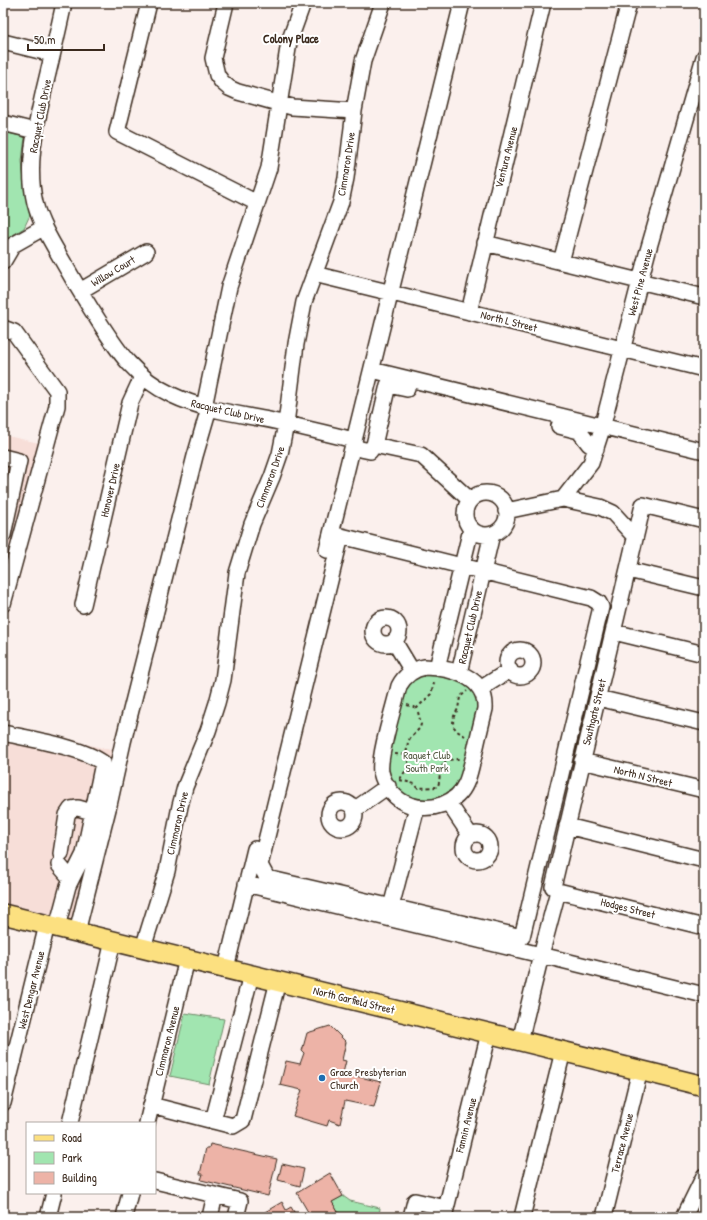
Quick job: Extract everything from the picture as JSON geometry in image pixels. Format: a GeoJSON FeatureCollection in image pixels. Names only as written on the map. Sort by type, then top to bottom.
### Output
{"type":"FeatureCollection","features":[{"type":"Feature","properties":{"kind":"main road","name":"North Garfield Street"},"geometry":{"type":"LineString","coordinates":[[3,914],[704,1086]]}},
{"type":"Feature","properties":{"kind":"street","name":"Racquet Club Drive"},"geometry":{"type":"LineString","coordinates":[[64,3],[35,131],[32,164],[32,189],[43,228],[115,348],[132,368],[142,376],[172,395],[206,407],[354,440],[359,435],[372,438],[374,445],[421,455],[470,500],[466,505],[465,518],[471,529],[436,673]]}},
{"type":"Feature","properties":{"kind":"street"},"geometry":{"type":"LineString","coordinates":[[148,3],[117,132],[257,203]]}},
{"type":"Feature","properties":{"kind":"street"},"geometry":{"type":"LineString","coordinates":[[226,3],[213,58],[217,75],[229,88],[249,96],[304,109],[354,111]]}},
{"type":"Feature","properties":{"kind":"street"},"geometry":{"type":"LineString","coordinates":[[77,932],[109,805],[122,742],[195,456],[229,287],[269,168],[289,42],[302,3]]}},
{"type":"Feature","properties":{"kind":"street","name":"Cimmaron Drive"},"geometry":{"type":"LineString","coordinates":[[143,948],[167,870],[185,786],[208,731],[221,685],[237,573],[252,524],[280,454],[286,424],[304,302],[341,202],[346,178],[354,111],[363,61],[383,3]]}},
{"type":"Feature","properties":{"kind":"street"},"geometry":{"type":"LineString","coordinates":[[226,968],[462,3]]}},
{"type":"Feature","properties":{"kind":"street","name":"Ventura Avenue"},"geometry":{"type":"LineString","coordinates":[[469,312],[543,3]]}},
{"type":"Feature","properties":{"kind":"street"},"geometry":{"type":"LineString","coordinates":[[561,262],[629,3]]}},
{"type":"Feature","properties":{"kind":"street"},"geometry":{"type":"LineString","coordinates":[[3,42],[52,54]]}},
{"type":"Feature","properties":{"kind":"street","name":"West Pine Avenue"},"geometry":{"type":"LineString","coordinates":[[563,499],[588,468],[596,450],[640,281],[704,57]]}},
{"type":"Feature","properties":{"kind":"street"},"geometry":{"type":"LineString","coordinates":[[3,123],[35,131]]}},
{"type":"Feature","properties":{"kind":"street"},"geometry":{"type":"LineString","coordinates":[[3,262],[8,243],[43,228]]}},
{"type":"Feature","properties":{"kind":"street"},"geometry":{"type":"LineString","coordinates":[[485,243],[704,297]]}},
{"type":"Feature","properties":{"kind":"street","name":"Willow Court"},"geometry":{"type":"LineString","coordinates":[[80,291],[146,252]]}},
{"type":"Feature","properties":{"kind":"street","name":"North L Street"},"geometry":{"type":"LineString","coordinates":[[314,274],[704,369]]}},
{"type":"Feature","properties":{"kind":"street"},"geometry":{"type":"LineString","coordinates":[[3,328],[14,332],[57,391],[56,406],[3,604]]}},
{"type":"Feature","properties":{"kind":"street"},"geometry":{"type":"LineString","coordinates":[[372,370],[704,451]]}},
{"type":"Feature","properties":{"kind":"street","name":"Hanover Drive"},"geometry":{"type":"LineString","coordinates":[[82,606],[130,403],[142,376]]}},
{"type":"Feature","properties":{"kind":"street"},"geometry":{"type":"LineString","coordinates":[[374,445],[388,384],[576,430],[581,433],[589,444],[596,450]]}},
{"type":"Feature","properties":{"kind":"street"},"geometry":{"type":"LineString","coordinates":[[3,457],[20,461],[3,535]]}},
{"type":"Feature","properties":{"kind":"street"},"geometry":{"type":"LineString","coordinates":[[470,500],[481,493],[494,494],[503,501],[507,517],[502,527],[492,534],[482,535],[471,529]]}},
{"type":"Feature","properties":{"kind":"street"},"geometry":{"type":"LineString","coordinates":[[506,510],[563,499],[600,507],[613,513],[635,537]]}},
{"type":"Feature","properties":{"kind":"street"},"geometry":{"type":"LineString","coordinates":[[635,537],[643,505],[704,520]]}},
{"type":"Feature","properties":{"kind":"street","name":"Racquet Club Drive"},"geometry":{"type":"LineString","coordinates":[[459,673],[492,534]]}},
{"type":"Feature","properties":{"kind":"street"},"geometry":{"type":"LineString","coordinates":[[341,536],[462,567],[591,598],[599,603],[601,607],[522,937],[267,878],[260,865],[341,536]]}},
{"type":"Feature","properties":{"kind":"street","name":"Southgate Street"},"geometry":{"type":"LineString","coordinates":[[520,1041],[541,955],[567,826],[614,632],[635,537]]}},
{"type":"Feature","properties":{"kind":"street"},"geometry":{"type":"LineString","coordinates":[[628,570],[704,588]]}},
{"type":"Feature","properties":{"kind":"street"},"geometry":{"type":"LineString","coordinates":[[614,632],[704,654]]}},
{"type":"Feature","properties":{"kind":"street"},"geometry":{"type":"LineString","coordinates":[[394,641],[412,671],[403,679],[400,686],[382,754],[381,773],[394,783]]}},
{"type":"Feature","properties":{"kind":"street","name":"Racquet Club Drive"},"geometry":{"type":"LineString","coordinates":[[412,671],[425,667],[436,673],[459,673],[472,680],[475,689]]}},
{"type":"Feature","properties":{"kind":"street"},"geometry":{"type":"LineString","coordinates":[[394,783],[392,793],[406,804],[417,807],[434,807],[455,798],[462,789],[469,775],[485,709],[484,696],[475,689],[510,670]]}},
{"type":"Feature","properties":{"kind":"street"},"geometry":{"type":"LineString","coordinates":[[598,698],[704,723]]}},
{"type":"Feature","properties":{"kind":"street","name":"West Dengar Avenue"},"geometry":{"type":"LineString","coordinates":[[3,733],[64,747],[95,757],[103,763],[84,854],[68,886],[52,926],[3,1103]]}},
{"type":"Feature","properties":{"kind":"street","name":"North N Street"},"geometry":{"type":"LineString","coordinates":[[582,761],[704,790]]}},
{"type":"Feature","properties":{"kind":"street"},"geometry":{"type":"LineString","coordinates":[[354,810],[394,783]]}},
{"type":"Feature","properties":{"kind":"street"},"geometry":{"type":"LineString","coordinates":[[448,802],[470,836]]}},
{"type":"Feature","properties":{"kind":"street"},"geometry":{"type":"LineString","coordinates":[[391,907],[417,807]]}},
{"type":"Feature","properties":{"kind":"street"},"geometry":{"type":"LineString","coordinates":[[72,878],[60,860],[67,815],[71,810],[78,808],[92,812]]}},
{"type":"Feature","properties":{"kind":"street"},"geometry":{"type":"LineString","coordinates":[[567,826],[704,860]]}},
{"type":"Feature","properties":{"kind":"street"},"geometry":{"type":"LineString","coordinates":[[246,884],[704,995]]}},
{"type":"Feature","properties":{"kind":"street","name":"Hodges Street"},"geometry":{"type":"LineString","coordinates":[[555,889],[704,927]]}},
{"type":"Feature","properties":{"kind":"street"},"geometry":{"type":"LineString","coordinates":[[70,1122],[113,941]]}},
{"type":"Feature","properties":{"kind":"street","name":"Cimmaron Avenue"},"geometry":{"type":"LineString","coordinates":[[147,1122],[187,959]]}},
{"type":"Feature","properties":{"kind":"street"},"geometry":{"type":"LineString","coordinates":[[212,1121],[251,975]]}},
{"type":"Feature","properties":{"kind":"street"},"geometry":{"type":"LineString","coordinates":[[151,1105],[233,1126],[243,1120],[278,981]]}},
{"type":"Feature","properties":{"kind":"street","name":"Fannin Avenue"},"geometry":{"type":"LineString","coordinates":[[445,1213],[489,1033]]}},
{"type":"Feature","properties":{"kind":"street"},"geometry":{"type":"LineString","coordinates":[[522,1217],[563,1051]]}},
{"type":"Feature","properties":{"kind":"street","name":"Terrace Avenue"},"geometry":{"type":"LineString","coordinates":[[604,1217],[640,1070]]}},
{"type":"Feature","properties":{"kind":"street"},"geometry":{"type":"LineString","coordinates":[[684,1217],[704,1176]]}},
{"type":"Feature","properties":{"kind":"street"},"geometry":{"type":"LineString","coordinates":[[156,1181],[240,1201],[236,1217]]}},
{"type":"Feature","properties":{"kind":"street"},"geometry":{"type":"LineString","coordinates":[[48,1217],[54,1194]]}},
{"type":"Feature","properties":{"kind":"street"},"geometry":{"type":"LineString","coordinates":[[124,1217],[130,1194]]}},
{"type":"Feature","properties":{"kind":"street"},"geometry":{"type":"LineString","coordinates":[[210,1217],[215,1195]]}},
{"type":"Feature","properties":{"kind":"street"},"geometry":{"type":"LineString","coordinates":[[411,1217],[415,1201],[445,1213]]}},
{"type":"Feature","properties":{"kind":"path"},"geometry":{"type":"LineString","coordinates":[[417,708],[431,694],[436,673]]}},
{"type":"Feature","properties":{"kind":"path"},"geometry":{"type":"LineString","coordinates":[[469,739],[457,731],[454,727],[454,716],[458,709],[460,697],[464,692],[475,689]]}},
{"type":"Feature","properties":{"kind":"path"},"geometry":{"type":"LineString","coordinates":[[404,705],[417,708]]}},
{"type":"Feature","properties":{"kind":"path"},"geometry":{"type":"LineString","coordinates":[[394,783],[408,767],[406,755],[410,738],[417,732],[421,724],[417,708]]}},
{"type":"Feature","properties":{"kind":"path"},"geometry":{"type":"LineString","coordinates":[[392,753],[406,755]]}},
{"type":"Feature","properties":{"kind":"path"},"geometry":{"type":"LineString","coordinates":[[394,783],[415,784],[418,788],[436,788],[439,784],[442,767],[446,760],[464,759]]}},
{"type":"Feature","properties":{"kind":"shaded area"},"geometry":{"type":"Polygon","coordinates":[[[3,435],[39,443],[3,594],[3,435]]]}},
{"type":"Feature","properties":{"kind":"shaded area"},"geometry":{"type":"Polygon","coordinates":[[[3,724],[123,753],[78,936],[3,918],[3,724]]]}},
{"type":"Feature","properties":{"kind":"green space"},"geometry":{"type":"Polygon","coordinates":[[[3,132],[25,137],[22,161],[25,191],[30,215],[24,228],[11,236],[3,245],[3,132]]]}},
{"type":"Feature","properties":{"kind":"green space","name":"Raquet Club South Park"},"geometry":{"type":"Polygon","coordinates":[[[428,673],[461,681],[473,691],[478,702],[462,775],[454,788],[445,796],[434,800],[420,800],[407,796],[396,787],[392,781],[388,763],[405,688],[414,677],[428,673]]]}},
{"type":"Feature","properties":{"kind":"green space"},"geometry":{"type":"Polygon","coordinates":[[[185,1013],[224,1019],[209,1084],[170,1076],[185,1013]]]}},
{"type":"Feature","properties":{"kind":"green space"},"geometry":{"type":"Polygon","coordinates":[[[343,1196],[350,1201],[380,1208],[379,1217],[341,1217],[332,1202],[343,1196]]]}},
{"type":"Feature","properties":{"kind":"building"},"geometry":{"type":"Polygon","coordinates":[[[3,472],[6,472],[3,484],[3,472]]]}},
{"type":"Feature","properties":{"kind":"building","name":"Grace Presbyterian Church"},"geometry":{"type":"Polygon","coordinates":[[[330,1026],[346,1042],[342,1060],[346,1061],[343,1073],[381,1082],[374,1107],[345,1101],[340,1124],[329,1120],[327,1126],[293,1116],[302,1090],[280,1085],[286,1061],[300,1064],[304,1053],[302,1051],[307,1033],[330,1026]]]}},
{"type":"Feature","properties":{"kind":"building"},"geometry":{"type":"Polygon","coordinates":[[[210,1144],[277,1159],[268,1196],[201,1180],[203,1174],[200,1174],[206,1148],[209,1148],[210,1144]]]}},
{"type":"Feature","properties":{"kind":"building"},"geometry":{"type":"Polygon","coordinates":[[[282,1164],[304,1169],[300,1186],[278,1180],[282,1164]]]}},
{"type":"Feature","properties":{"kind":"building"},"geometry":{"type":"Polygon","coordinates":[[[330,1173],[343,1196],[332,1202],[341,1217],[311,1217],[297,1193],[330,1173]]]}},
{"type":"Feature","properties":{"kind":"building"},"geometry":{"type":"Polygon","coordinates":[[[282,1202],[286,1210],[291,1207],[297,1217],[268,1217],[265,1212],[282,1202]]]}},
{"type":"Feature","properties":{"kind":"place","name":"Grace Presbyterian Church"},"geometry":{"type":"Point","coordinates":[322,1078]}},
{"type":"Feature","properties":{"kind":"district","name":"Colony Place"},"geometry":{"type":"Point","coordinates":[291,38]}}]}
